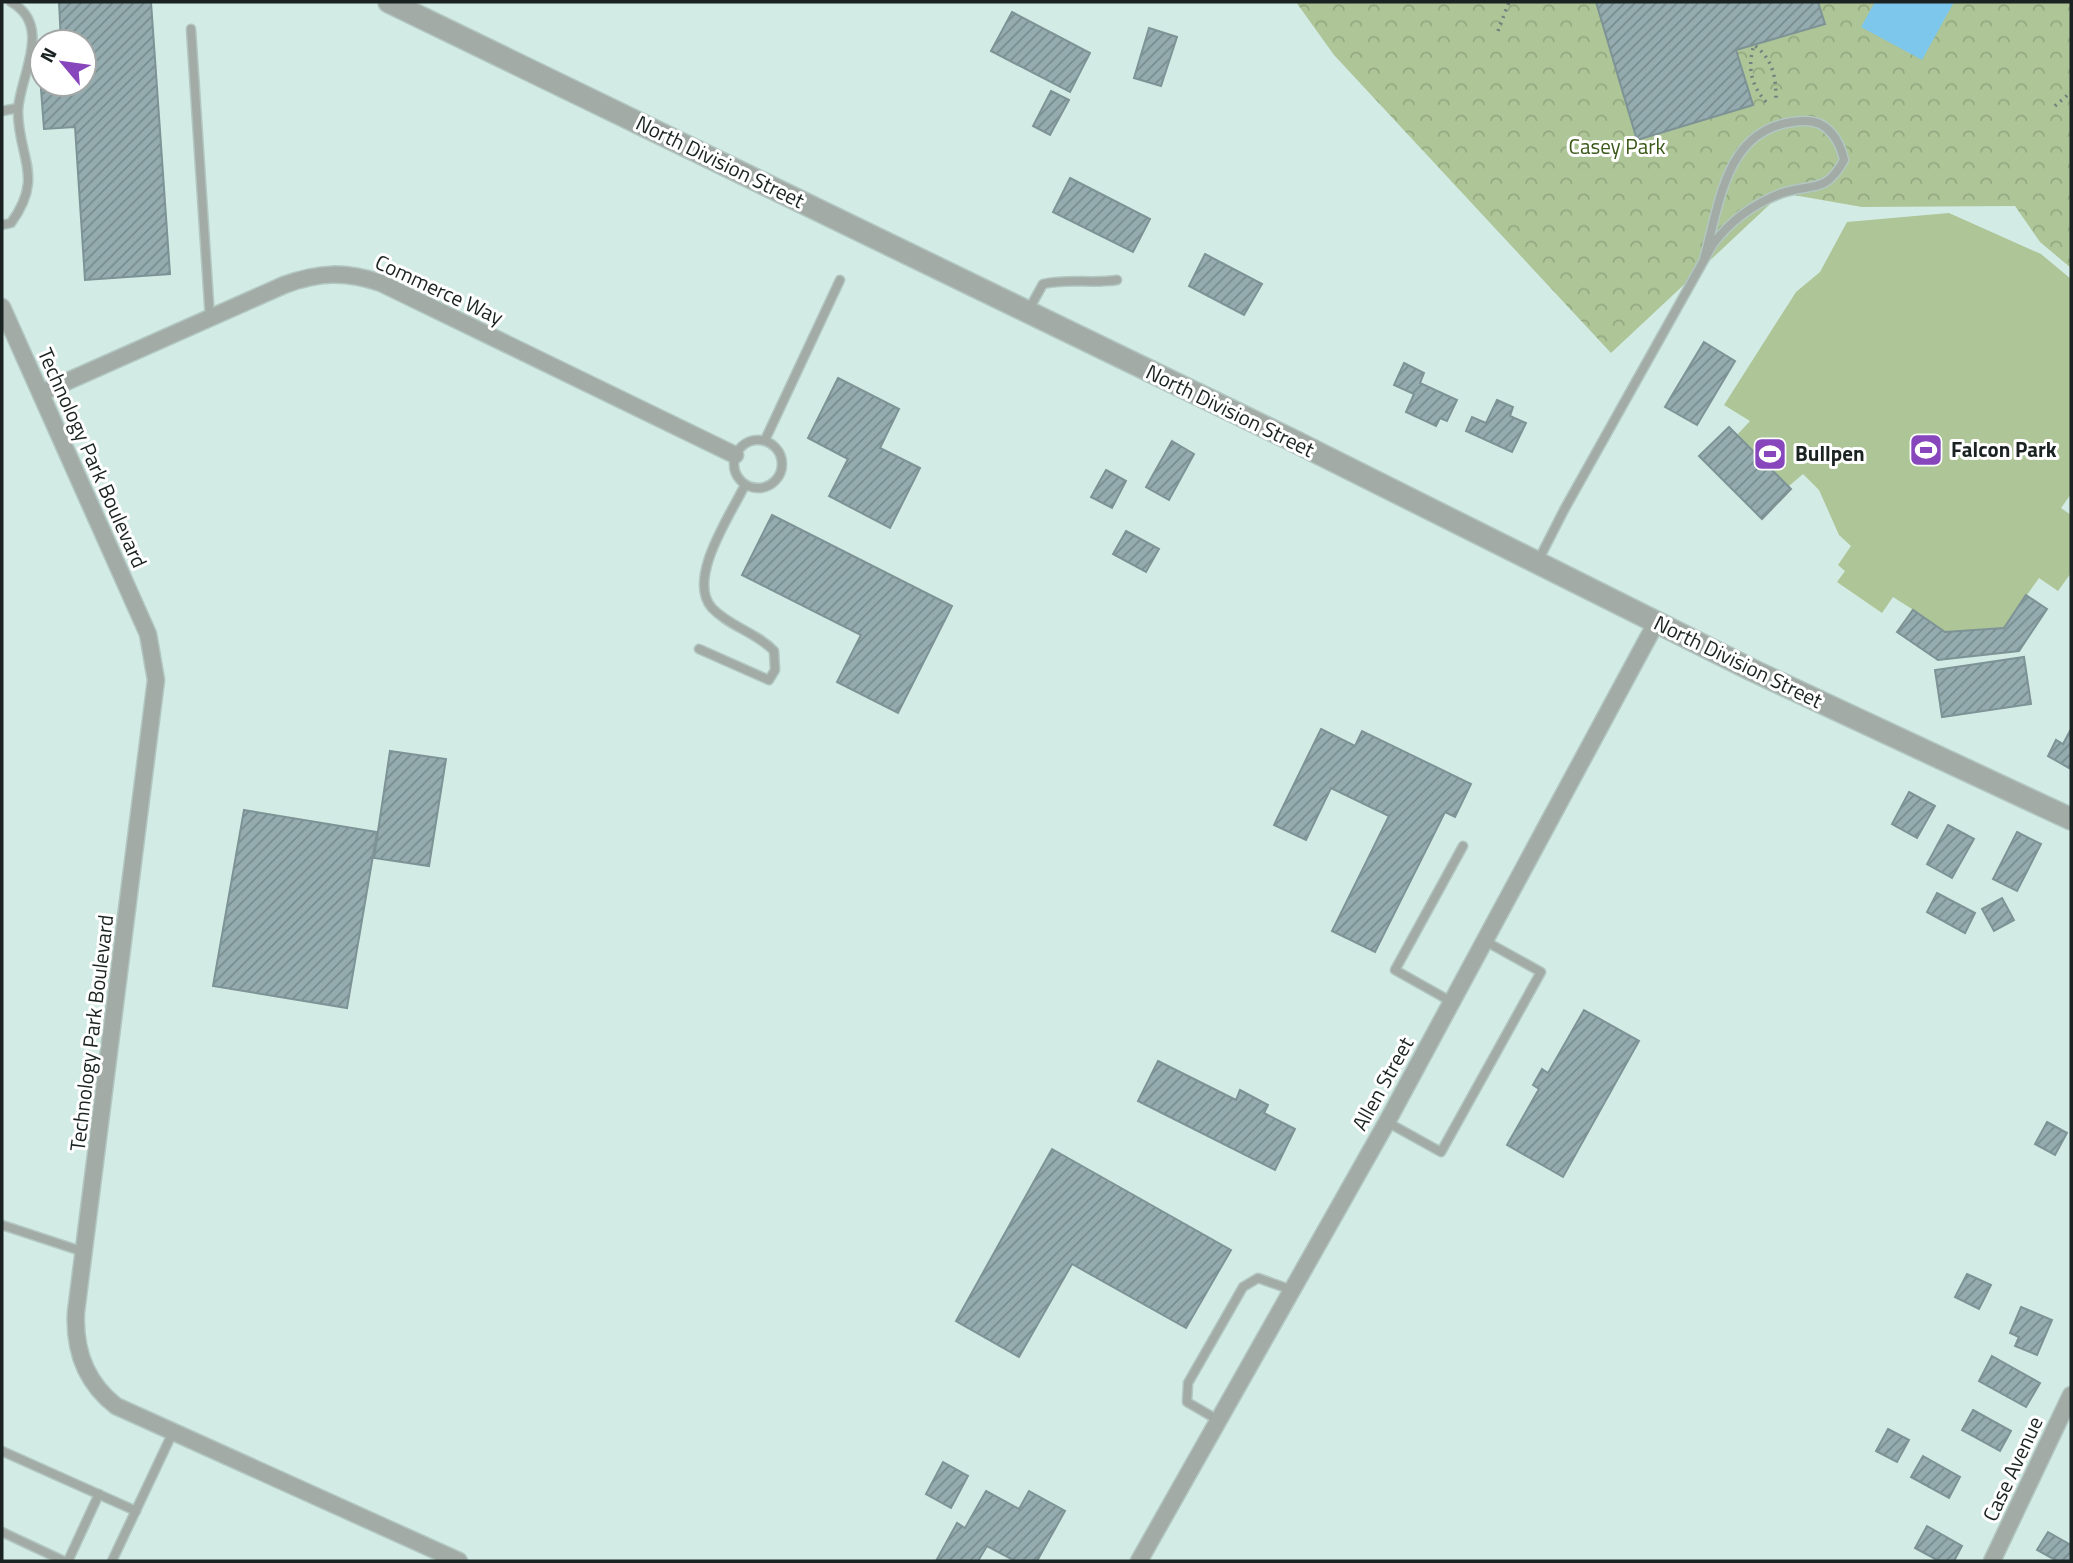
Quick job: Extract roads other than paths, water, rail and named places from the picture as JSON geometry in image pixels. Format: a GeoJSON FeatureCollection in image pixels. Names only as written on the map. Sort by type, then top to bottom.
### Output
{"type":"FeatureCollection","features":[{"type":"Feature","properties":{"kind":"street","name":"North Division Street"},"geometry":{"type":"LineString","coordinates":[[388,2],[717,159],[1026,313],[1292,440],[1656,622],[2071,819]]}},
{"type":"Feature","properties":{"kind":"street","name":"Commerce Way"},"geometry":{"type":"LineString","coordinates":[[41,393],[307,276],[336,273],[358,275],[381,283],[735,456]]}},
{"type":"Feature","properties":{"kind":"street","name":"Technology Park Boulevard"},"geometry":{"type":"LineString","coordinates":[[2,307],[148,634],[156,680],[83,1252],[75,1331],[83,1367],[106,1398],[116,1406],[459,1561]]}},
{"type":"Feature","properties":{"kind":"street","name":"Allen Street"},"geometry":{"type":"LineString","coordinates":[[1139,1561],[1387,1122],[1656,622]]}},
{"type":"Feature","properties":{"kind":"street","name":"Case Avenue"},"geometry":{"type":"LineString","coordinates":[[1992,1561],[2071,1395]]}},
{"type":"Feature","properties":{"kind":"lane"},"geometry":{"type":"LineString","coordinates":[[2,225],[11,223],[22,208],[31,174],[18,108],[33,43],[30,26],[18,6],[11,2]]}},
{"type":"Feature","properties":{"kind":"lane"},"geometry":{"type":"LineString","coordinates":[[191,29],[210,319]]}},
{"type":"Feature","properties":{"kind":"lane"},"geometry":{"type":"LineString","coordinates":[[2,111],[18,108]]}},
{"type":"Feature","properties":{"kind":"lane"},"geometry":{"type":"LineString","coordinates":[[1537,564],[1564,510],[1721,233],[1755,205],[1782,193],[1815,188],[1835,176],[1844,160],[1840,141],[1827,129],[1811,121],[1789,122],[1762,131],[1747,143],[1731,164],[1704,259]]}},
{"type":"Feature","properties":{"kind":"lane"},"geometry":{"type":"LineString","coordinates":[[1026,313],[1043,284],[1063,279],[1099,283],[1117,280]]}},
{"type":"Feature","properties":{"kind":"lane"},"geometry":{"type":"LineString","coordinates":[[765,440],[840,280]]}},
{"type":"Feature","properties":{"kind":"lane"},"geometry":{"type":"LineString","coordinates":[[765,440],[779,451],[782,458],[780,474],[775,481],[761,488],[745,485],[735,472],[735,456],[744,443],[765,440]]}},
{"type":"Feature","properties":{"kind":"lane"},"geometry":{"type":"LineString","coordinates":[[699,649],[769,680],[775,670],[774,651],[764,640],[729,622],[711,607],[703,587],[705,568],[745,485]]}},
{"type":"Feature","properties":{"kind":"lane"},"geometry":{"type":"LineString","coordinates":[[1452,1002],[1395,970],[1464,846]]}},
{"type":"Feature","properties":{"kind":"lane"},"geometry":{"type":"LineString","coordinates":[[1387,1122],[1441,1152],[1541,972],[1485,941]]}},
{"type":"Feature","properties":{"kind":"lane"},"geometry":{"type":"LineString","coordinates":[[2,1225],[83,1252]]}},
{"type":"Feature","properties":{"kind":"lane"},"geometry":{"type":"LineString","coordinates":[[1218,1420],[1187,1402],[1188,1383],[1243,1287],[1258,1278],[1292,1290]]}},
{"type":"Feature","properties":{"kind":"lane"},"geometry":{"type":"LineString","coordinates":[[112,1561],[173,1432]]}},
{"type":"Feature","properties":{"kind":"lane"},"geometry":{"type":"LineString","coordinates":[[2,1451],[136,1511]]}},
{"type":"Feature","properties":{"kind":"lane"},"geometry":{"type":"LineString","coordinates":[[2,1532],[66,1561],[100,1494]]}},
{"type":"Feature","properties":{"kind":"water"},"geometry":{"type":"Polygon","coordinates":[[[1875,2],[1954,2],[1922,60],[1861,27],[1875,2]]]}},
{"type":"Feature","properties":{"kind":"place","name":"Falcon Park"},"geometry":{"type":"Point","coordinates":[1926,450]}},
{"type":"Feature","properties":{"kind":"place","name":"Bullpen"},"geometry":{"type":"Point","coordinates":[1770,454]}},
{"type":"Feature","properties":{"kind":"park label","name":"Casey Park"},"geometry":{"type":"Point","coordinates":[1617,147]}}]}
